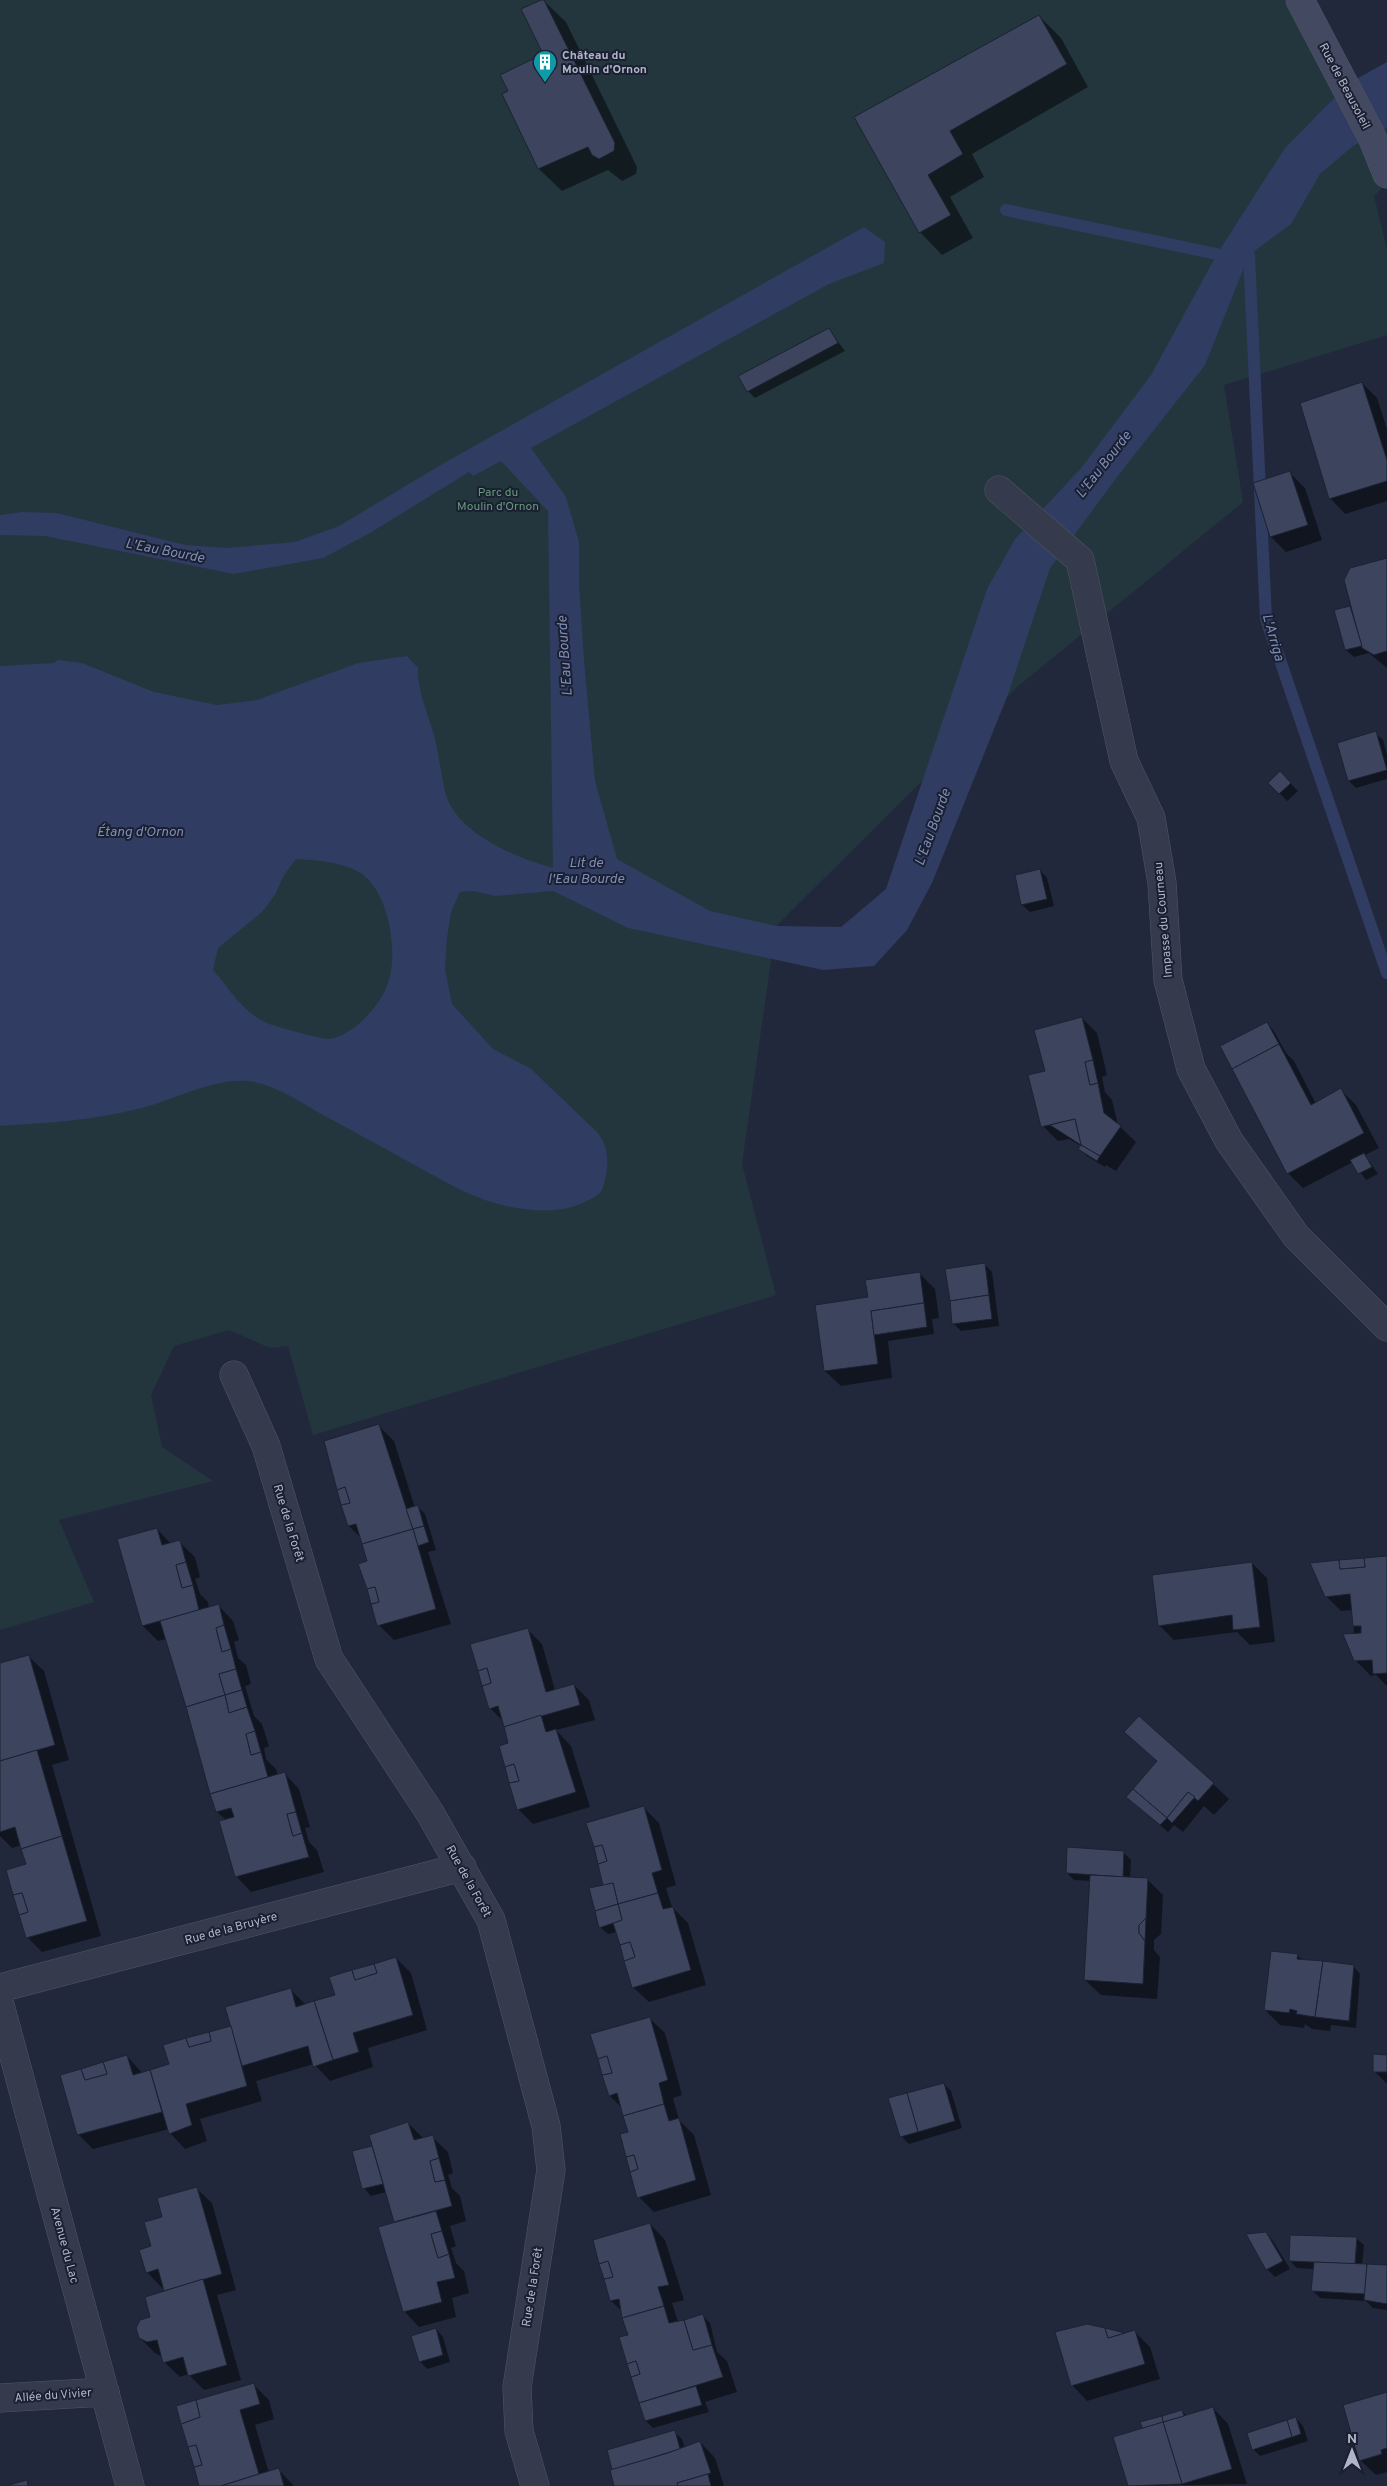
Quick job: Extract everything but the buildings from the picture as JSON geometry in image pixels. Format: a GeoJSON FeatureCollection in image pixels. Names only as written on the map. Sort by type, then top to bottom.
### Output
{"type":"FeatureCollection","features":[{"type":"Feature","properties":{"kind":"street","name":"Rue de Beausoleil"},"geometry":{"type":"LineString","coordinates":[[1300,0],[1372,137],[1387,174]]}},
{"type":"Feature","properties":{"kind":"street","name":"Impasse du Courneau"},"geometry":{"type":"LineString","coordinates":[[999,490],[1080,560],[1124,761],[1151,818],[1162,883],[1168,980],[1191,1069],[1229,1141],[1296,1236],[1387,1327]]}},
{"type":"Feature","properties":{"kind":"street","name":"Rue de la Forêt"},"geometry":{"type":"LineString","coordinates":[[234,1375],[266,1446],[330,1659],[430,1813],[492,1920],[546,2126],[551,2170],[517,2387],[519,2431],[535,2486]]}},
{"type":"Feature","properties":{"kind":"street","name":"Rue de la Bruyère"},"geometry":{"type":"LineString","coordinates":[[0,1988],[462,1868]]}},
{"type":"Feature","properties":{"kind":"street","name":"Avenue du Lac"},"geometry":{"type":"LineString","coordinates":[[0,2005],[130,2486]]}},
{"type":"Feature","properties":{"kind":"street","name":"Allée du Vivier"},"geometry":{"type":"LineString","coordinates":[[0,2398],[105,2392]]}},
{"type":"Feature","properties":{"kind":"green space","name":"Parc du Moulin d'Ornon"},"geometry":{"type":"Polygon","coordinates":[[[0,0],[1306,0],[1358,111],[1387,62],[1387,183],[1374,196],[1387,249],[1387,335],[1224,385],[1243,502],[1017,687],[776,926],[742,1164],[776,1295],[313,1435],[288,1346],[270,1348],[229,1330],[174,1346],[151,1395],[162,1447],[213,1481],[59,1520],[94,1602],[0,1630],[0,0]]]}},
{"type":"Feature","properties":{"kind":"water","name":"Étang d'Ornon"},"geometry":{"type":"Polygon","coordinates":[[[1387,62],[1387,128],[1353,146],[1320,174],[1291,224],[1249,255],[1205,365],[1117,477],[1050,568],[1007,697],[932,883],[907,930],[874,966],[823,970],[628,928],[553,891],[495,896],[473,891],[460,892],[451,912],[447,938],[445,969],[452,1004],[493,1049],[530,1068],[598,1133],[605,1146],[607,1166],[602,1190],[597,1195],[580,1204],[548,1210],[524,1209],[491,1202],[467,1193],[444,1181],[287,1094],[268,1086],[248,1081],[235,1081],[208,1086],[125,1112],[90,1118],[0,1126],[0,666],[54,663],[58,660],[82,663],[154,692],[217,705],[257,700],[358,663],[407,656],[418,668],[421,694],[434,735],[446,795],[452,809],[475,832],[491,842],[523,858],[553,868],[548,511],[501,461],[473,476],[469,472],[370,533],[323,558],[234,574],[45,536],[0,535],[0,515],[22,512],[57,513],[185,545],[227,548],[295,542],[339,526],[437,467],[864,227],[885,242],[884,263],[829,284],[531,448],[566,497],[579,542],[579,584],[584,660],[595,781],[617,859],[710,911],[776,926],[841,927],[886,889],[987,589],[1015,539],[1082,467],[1151,375],[1217,254],[1285,148],[1349,83],[1387,62]],[[296,859],[284,875],[275,895],[262,912],[218,948],[213,970],[237,1000],[258,1018],[279,1027],[329,1039],[339,1036],[358,1025],[380,999],[389,980],[392,967],[389,922],[378,892],[359,872],[329,862],[296,859]]]}},
{"type":"Feature","properties":{"kind":"waterway"},"geometry":{"type":"LineString","coordinates":[[1006,210],[1217,254]]}},
{"type":"Feature","properties":{"kind":"waterway","name":"L'Arriga"},"geometry":{"type":"LineString","coordinates":[[1249,255],[1266,619],[1387,973]]}},
{"type":"Feature","properties":{"kind":"place","name":"Château du Moulin d'Ornon"},"geometry":{"type":"Point","coordinates":[545,83]}},
{"type":"Feature","properties":{"kind":"water label","name":"L'Eau Bourde"},"geometry":{"type":"Point","coordinates":[1103,464]}},
{"type":"Feature","properties":{"kind":"water label","name":"L'Eau Bourde"},"geometry":{"type":"Point","coordinates":[165,550]}},
{"type":"Feature","properties":{"kind":"water label","name":"L'Eau Bourde"},"geometry":{"type":"Point","coordinates":[564,656]}},
{"type":"Feature","properties":{"kind":"water label","name":"L'Eau Bourde"},"geometry":{"type":"Point","coordinates":[932,827]}},
{"type":"Feature","properties":{"kind":"water label","name":"Lit de l'Eau Bourde"},"geometry":{"type":"Point","coordinates":[586,870]}}]}
